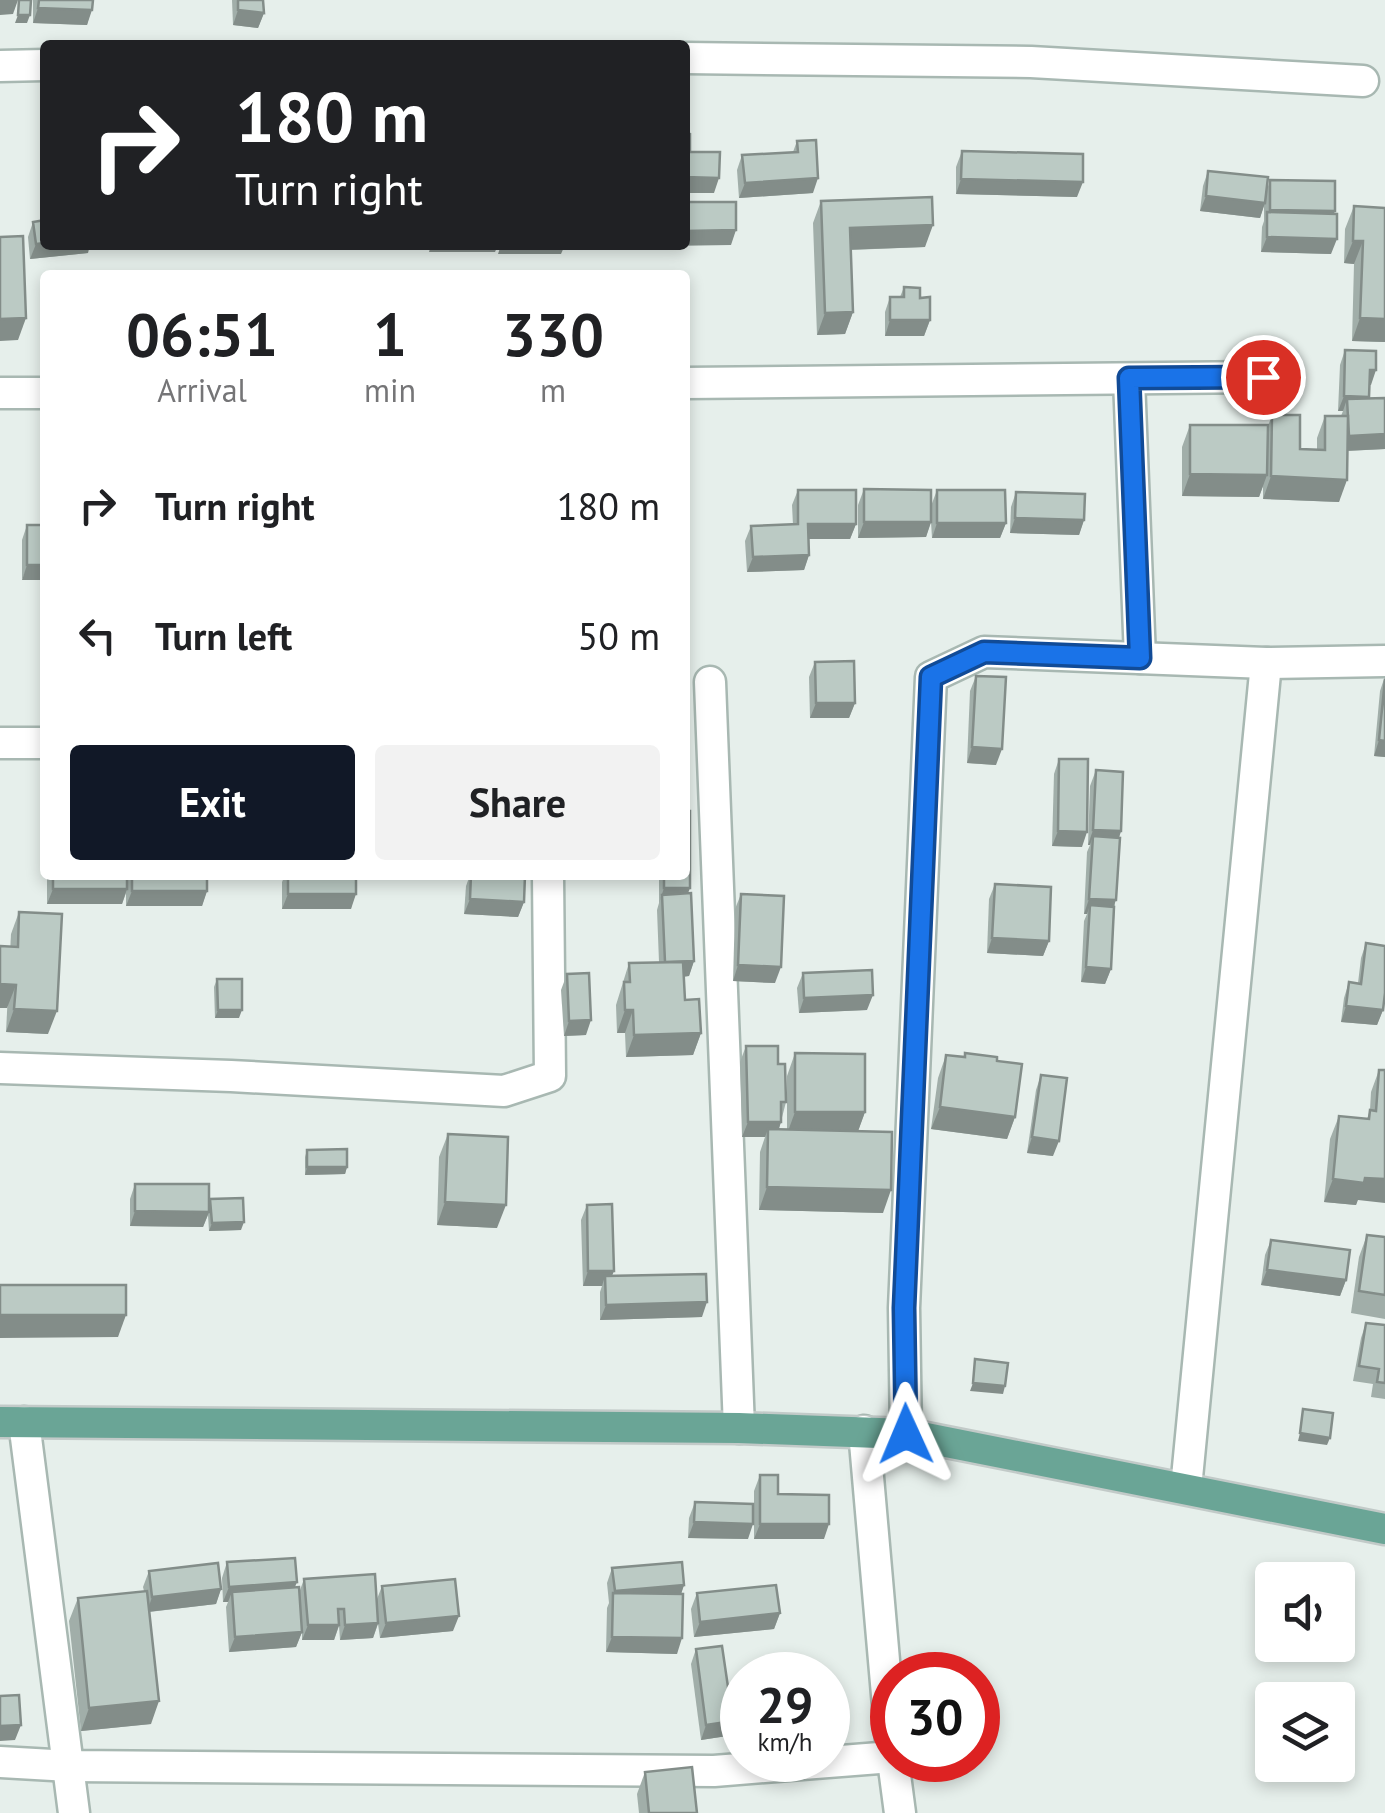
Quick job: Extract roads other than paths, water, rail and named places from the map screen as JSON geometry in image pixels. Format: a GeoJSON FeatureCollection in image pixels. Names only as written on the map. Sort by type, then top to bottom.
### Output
{"type":"FeatureCollection","features":[{"type":"Feature","properties":{"kind":"main road"},"geometry":{"type":"LineString","coordinates":[[12,1422],[739,1428],[906,1434],[1385,1530]]}},
{"type":"Feature","properties":{"kind":"street"},"geometry":{"type":"LineString","coordinates":[[690,58],[1032,62],[1363,80]]}},
{"type":"Feature","properties":{"kind":"street"},"geometry":{"type":"LineString","coordinates":[[0,66],[40,65]]}},
{"type":"Feature","properties":{"kind":"street"},"geometry":{"type":"LineString","coordinates":[[690,383],[1263,377]]}},
{"type":"Feature","properties":{"kind":"street"},"geometry":{"type":"LineString","coordinates":[[1129,378],[1140,658]]}},
{"type":"Feature","properties":{"kind":"street"},"geometry":{"type":"LineString","coordinates":[[0,394],[40,393]]}},
{"type":"Feature","properties":{"kind":"street"},"geometry":{"type":"LineString","coordinates":[[906,1434],[904,1308],[931,677],[984,652],[1266,663],[1385,662]]}},
{"type":"Feature","properties":{"kind":"street"},"geometry":{"type":"LineString","coordinates":[[1186,1488],[1266,663]]}},
{"type":"Feature","properties":{"kind":"street"},"geometry":{"type":"LineString","coordinates":[[710,682],[698,742],[739,1428]]}},
{"type":"Feature","properties":{"kind":"street"},"geometry":{"type":"LineString","coordinates":[[0,743],[40,743]]}},
{"type":"Feature","properties":{"kind":"street"},"geometry":{"type":"LineString","coordinates":[[0,1068],[504,1091],[550,1076],[548,880]]}},
{"type":"Feature","properties":{"kind":"street"},"geometry":{"type":"LineString","coordinates":[[12,1422],[70,1766],[74,1813]]}},
{"type":"Feature","properties":{"kind":"street"},"geometry":{"type":"LineString","coordinates":[[864,1431],[884,1652]]}},
{"type":"Feature","properties":{"kind":"street"},"geometry":{"type":"LineString","coordinates":[[0,1762],[70,1766],[714,1772],[870,1758]]}},
{"type":"Feature","properties":{"kind":"street"},"geometry":{"type":"LineString","coordinates":[[896,1782],[900,1813]]}}]}
